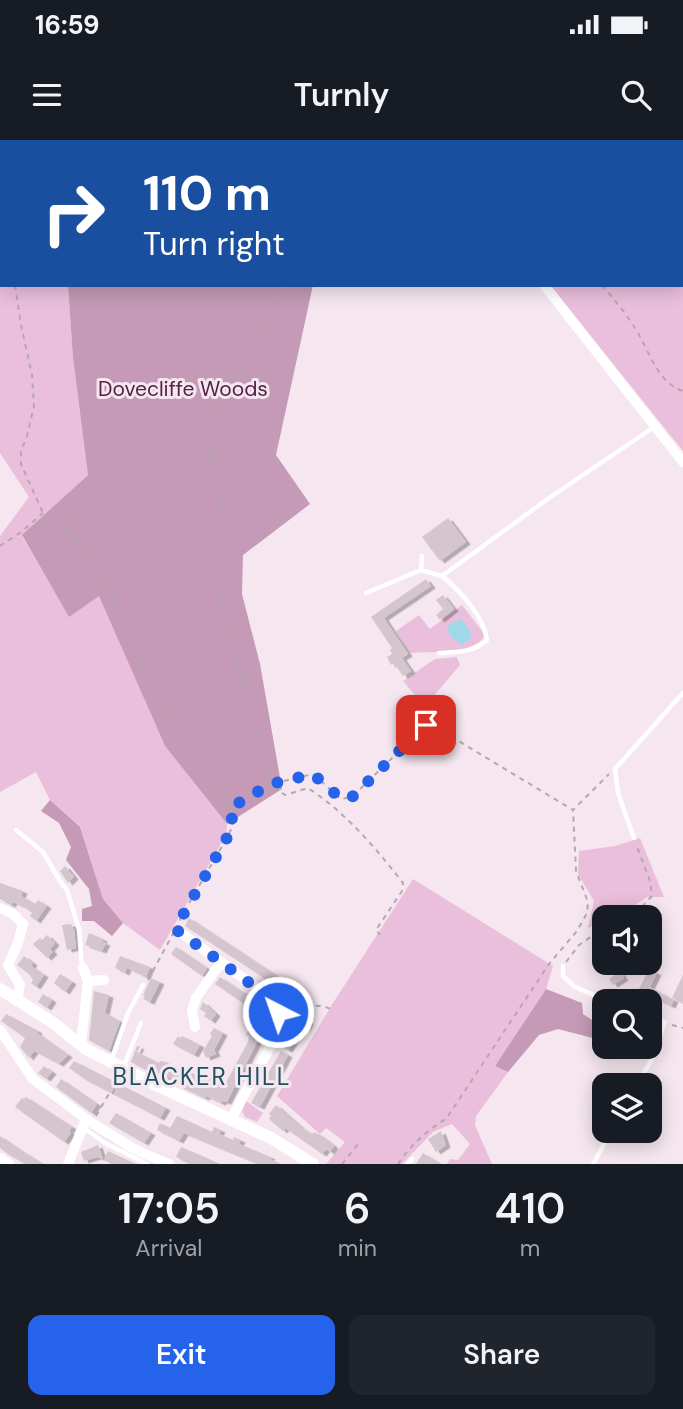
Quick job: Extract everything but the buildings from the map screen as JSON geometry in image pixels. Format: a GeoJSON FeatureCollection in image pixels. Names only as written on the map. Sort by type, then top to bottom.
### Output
{"type":"FeatureCollection","features":[{"type":"Feature","properties":{"kind":"street"},"geometry":{"type":"LineString","coordinates":[[546,287],[683,462]]}},
{"type":"Feature","properties":{"kind":"street"},"geometry":{"type":"LineString","coordinates":[[0,908],[13,914],[23,924],[8,965],[20,985],[17,1000]]}},
{"type":"Feature","properties":{"kind":"street"},"geometry":{"type":"LineString","coordinates":[[180,932],[269,997],[278,1012],[278,1032],[231,1119]]}},
{"type":"Feature","properties":{"kind":"street"},"geometry":{"type":"LineString","coordinates":[[195,1027],[192,1010],[196,998],[222,962]]}},
{"type":"Feature","properties":{"kind":"street"},"geometry":{"type":"LineString","coordinates":[[81,1045],[88,981],[83,968]]}},
{"type":"Feature","properties":{"kind":"street"},"geometry":{"type":"LineString","coordinates":[[88,981],[104,980]]}},
{"type":"Feature","properties":{"kind":"street"},"geometry":{"type":"LineString","coordinates":[[1,988],[81,1045],[123,1069],[271,1138],[313,1164]]}},
{"type":"Feature","properties":{"kind":"street"},"geometry":{"type":"LineString","coordinates":[[0,1030],[33,1079],[87,1123],[136,1150],[169,1164]]}},
{"type":"Feature","properties":{"kind":"street"},"geometry":{"type":"LineString","coordinates":[[68,1164],[87,1123]]}},
{"type":"Feature","properties":{"kind":"street"},"geometry":{"type":"LineString","coordinates":[[0,1158],[9,1164]]}},
{"type":"Feature","properties":{"kind":"lane"},"geometry":{"type":"LineString","coordinates":[[442,576],[549,498],[654,427]]}},
{"type":"Feature","properties":{"kind":"lane"},"geometry":{"type":"LineString","coordinates":[[421,570],[422,556]]}},
{"type":"Feature","properties":{"kind":"lane"},"geometry":{"type":"LineString","coordinates":[[366,593],[421,570],[442,576],[454,586],[486,627],[487,640],[471,650],[439,653]]}},
{"type":"Feature","properties":{"kind":"lane"},"geometry":{"type":"LineString","coordinates":[[634,838],[618,793],[615,769],[683,693]]}},
{"type":"Feature","properties":{"kind":"lane"},"geometry":{"type":"LineString","coordinates":[[16,830],[43,852],[67,890],[79,929],[83,968]]}},
{"type":"Feature","properties":{"kind":"lane"},"geometry":{"type":"LineString","coordinates":[[563,966],[563,976],[575,987],[592,994]]}},
{"type":"Feature","properties":{"kind":"lane"},"geometry":{"type":"LineString","coordinates":[[111,1062],[128,1013],[143,985]]}},
{"type":"Feature","properties":{"kind":"lane"},"geometry":{"type":"LineString","coordinates":[[644,1073],[652,1059],[664,1022]]}},
{"type":"Feature","properties":{"kind":"lane"},"geometry":{"type":"LineString","coordinates":[[123,1069],[141,1023]]}},
{"type":"Feature","properties":{"kind":"lane"},"geometry":{"type":"LineString","coordinates":[[87,1123],[105,1143],[147,1164]]}},
{"type":"Feature","properties":{"kind":"lane"},"geometry":{"type":"LineString","coordinates":[[593,1164],[605,1143]]}},
{"type":"Feature","properties":{"kind":"path"},"geometry":{"type":"LineString","coordinates":[[15,287],[32,375],[34,406],[21,451],[21,464],[43,513],[59,529],[67,527],[72,517],[133,482],[185,445],[209,456]]}},
{"type":"Feature","properties":{"kind":"path"},"geometry":{"type":"LineString","coordinates":[[280,287],[270,316],[212,420],[209,456],[230,544],[221,600],[271,784],[285,794],[308,788],[359,829],[403,883],[402,891],[376,930],[380,935]]}},
{"type":"Feature","properties":{"kind":"path"},"geometry":{"type":"LineString","coordinates":[[604,287],[635,328],[653,363],[668,382],[683,391]]}},
{"type":"Feature","properties":{"kind":"path"},"geometry":{"type":"LineString","coordinates":[[0,546],[43,513]]}},
{"type":"Feature","properties":{"kind":"path"},"geometry":{"type":"LineString","coordinates":[[67,527],[111,587],[152,692],[200,756],[230,808],[233,825],[228,836],[180,932],[154,969]]}},
{"type":"Feature","properties":{"kind":"path"},"geometry":{"type":"LineString","coordinates":[[230,808],[271,784],[313,774],[341,799],[352,797],[426,725],[432,725],[573,810]]}},
{"type":"Feature","properties":{"kind":"path"},"geometry":{"type":"LineString","coordinates":[[398,1164],[426,1131],[446,1119],[549,964],[577,931],[587,913],[588,902],[576,871],[573,810],[615,769]]}},
{"type":"Feature","properties":{"kind":"path"},"geometry":{"type":"LineString","coordinates":[[634,838],[650,881],[652,897],[644,905]]}},
{"type":"Feature","properties":{"kind":"path"},"geometry":{"type":"LineString","coordinates":[[402,891],[405,894]]}},
{"type":"Feature","properties":{"kind":"path"},"geometry":{"type":"LineString","coordinates":[[563,966],[579,945],[592,936]]}},
{"type":"Feature","properties":{"kind":"path"},"geometry":{"type":"LineString","coordinates":[[278,1012],[313,1004],[333,1010]]}},
{"type":"Feature","properties":{"kind":"path"},"geometry":{"type":"LineString","coordinates":[[664,1022],[683,1028]]}},
{"type":"Feature","properties":{"kind":"path"},"geometry":{"type":"LineString","coordinates":[[87,1123],[110,1093],[113,1093],[123,1069]]}},
{"type":"Feature","properties":{"kind":"path"},"geometry":{"type":"LineString","coordinates":[[342,1164],[359,1143]]}},
{"type":"Feature","properties":{"kind":"shaded area"},"geometry":{"type":"Polygon","coordinates":[[[0,287],[68,287],[73,358],[88,475],[22,536],[69,616],[99,595],[165,746],[227,824],[226,835],[160,950],[123,923],[103,899],[80,827],[50,800],[36,772],[0,792],[0,536],[29,497],[0,453],[0,287]]]}},
{"type":"Feature","properties":{"kind":"shaded area"},"geometry":{"type":"Polygon","coordinates":[[[552,287],[683,287],[683,451],[552,287]]]}},
{"type":"Feature","properties":{"kind":"shaded area"},"geometry":{"type":"Polygon","coordinates":[[[462,605],[485,635],[472,646],[452,651],[410,653],[396,631],[419,615],[430,629],[462,605]]]}},
{"type":"Feature","properties":{"kind":"shaded area"},"geometry":{"type":"Polygon","coordinates":[[[457,657],[460,665],[425,706],[403,681],[435,659],[457,657]]]}},
{"type":"Feature","properties":{"kind":"shaded area"},"geometry":{"type":"Polygon","coordinates":[[[640,838],[664,897],[647,897],[635,905],[593,905],[594,901],[578,874],[579,851],[615,846],[640,838]]]}},
{"type":"Feature","properties":{"kind":"shaded area"},"geometry":{"type":"Polygon","coordinates":[[[413,879],[553,966],[546,989],[495,1066],[508,1072],[476,1116],[475,1125],[492,1164],[447,1164],[450,1159],[458,1160],[470,1144],[452,1124],[433,1132],[402,1164],[326,1164],[345,1142],[326,1128],[320,1134],[277,1096],[413,879]]]}},
{"type":"Feature","properties":{"kind":"shaded area"},"geometry":{"type":"Polygon","coordinates":[[[592,910],[592,926],[588,928],[592,910]]]}},
{"type":"Feature","properties":{"kind":"shaded area"},"geometry":{"type":"Polygon","coordinates":[[[246,1101],[263,1113],[257,1122],[245,1117],[242,1111],[246,1101]]]}},
{"type":"Feature","properties":{"kind":"green space","name":"Dovecliffe Woods"},"geometry":{"type":"Polygon","coordinates":[[[68,287],[313,287],[276,455],[310,504],[243,555],[242,594],[260,664],[282,789],[227,824],[165,746],[99,596],[69,617],[22,535],[88,475],[73,358],[68,287]]]}},
{"type":"Feature","properties":{"kind":"green space"},"geometry":{"type":"Polygon","coordinates":[[[50,800],[80,827],[103,899],[123,923],[112,936],[94,921],[82,921],[82,909],[92,906],[89,889],[66,860],[71,847],[59,823],[41,811],[50,800]]]}},
{"type":"Feature","properties":{"kind":"green space"},"geometry":{"type":"Polygon","coordinates":[[[546,989],[582,1003],[583,1014],[592,1020],[592,1038],[558,1029],[539,1035],[508,1072],[495,1066],[546,989]]]}},
{"type":"Feature","properties":{"kind":"water"},"geometry":{"type":"Polygon","coordinates":[[[460,619],[470,630],[471,637],[463,645],[452,638],[447,630],[450,624],[460,619]]]}},
{"type":"Feature","properties":{"kind":"district","name":"BLACKER HILL"},"geometry":{"type":"Point","coordinates":[202,1076]}},
{"type":"Feature","properties":{"kind":"route"},"geometry":{"type":"LineString","coordinates":[[278,1012],[269,997],[253,984],[175,929],[228,836],[233,825],[230,808],[271,784],[313,774],[341,799],[352,797],[426,725]]}}]}
